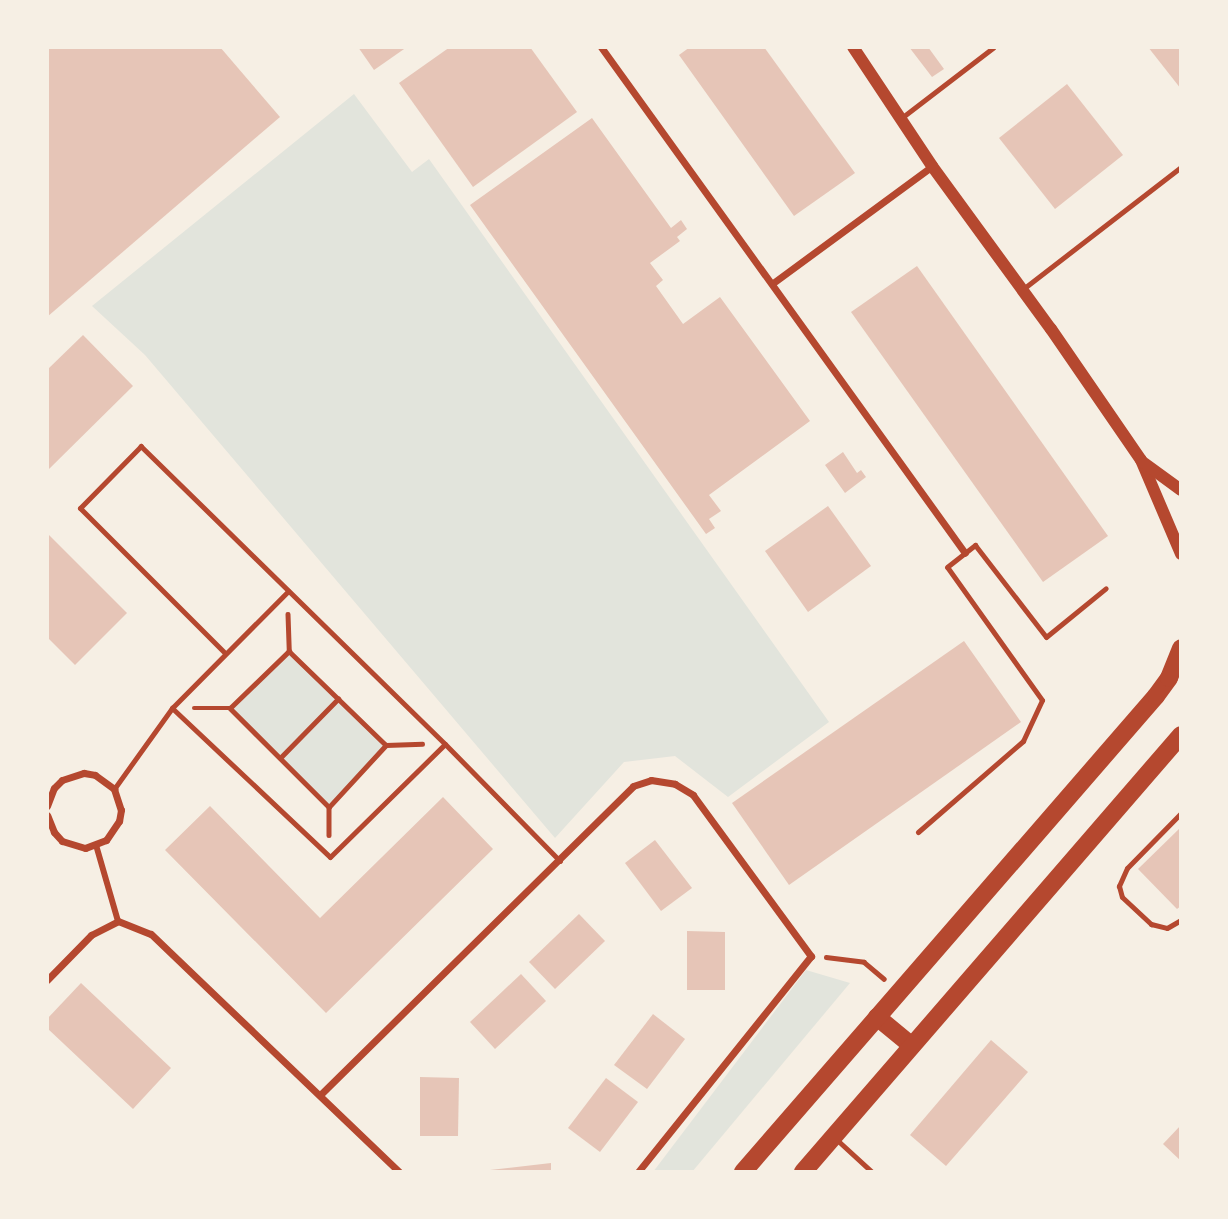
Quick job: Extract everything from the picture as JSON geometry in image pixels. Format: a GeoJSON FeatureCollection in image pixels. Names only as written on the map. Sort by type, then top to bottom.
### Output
{"type":"FeatureCollection","features":[{"type":"Feature","properties":{"kind":"main road"},"geometry":{"type":"LineString","coordinates":[[743,1172],[1156,696],[1169,678],[1181,648]]}},
{"type":"Feature","properties":{"kind":"main road"},"geometry":{"type":"LineString","coordinates":[[803,1172],[1181,735]]}},
{"type":"Feature","properties":{"kind":"main road"},"geometry":{"type":"LineString","coordinates":[[877,1017],[912,1046]]}},
{"type":"Feature","properties":{"kind":"street"},"geometry":{"type":"LineString","coordinates":[[601,47],[774,283],[965,553]]}},
{"type":"Feature","properties":{"kind":"street"},"geometry":{"type":"LineString","coordinates":[[853,47],[932,166],[1023,289],[1141,460],[1181,554]]}},
{"type":"Feature","properties":{"kind":"street"},"geometry":{"type":"LineString","coordinates":[[774,283],[932,166]]}},
{"type":"Feature","properties":{"kind":"street"},"geometry":{"type":"LineString","coordinates":[[1141,460],[1181,490]]}},
{"type":"Feature","properties":{"kind":"street"},"geometry":{"type":"LineString","coordinates":[[47,815],[54,832],[62,841],[85,848],[106,840],[119,821],[119,799],[114,789],[95,775],[84,774],[62,780],[48,801]]}},
{"type":"Feature","properties":{"kind":"street"},"geometry":{"type":"LineString","coordinates":[[321,1094],[633,786],[652,780],[675,784],[693,795],[811,956],[638,1172]]}},
{"type":"Feature","properties":{"kind":"street"},"geometry":{"type":"LineString","coordinates":[[96,845],[118,921]]}},
{"type":"Feature","properties":{"kind":"street"},"geometry":{"type":"LineString","coordinates":[[47,980],[91,935],[118,921],[151,934],[321,1094],[399,1172]]}},
{"type":"Feature","properties":{"kind":"lane"},"geometry":{"type":"LineString","coordinates":[[900,119],[994,47]]}},
{"type":"Feature","properties":{"kind":"lane"},"geometry":{"type":"LineString","coordinates":[[1023,289],[1181,167]]}},
{"type":"Feature","properties":{"kind":"lane"},"geometry":{"type":"LineString","coordinates":[[225,653],[80,508],[141,446],[445,744],[560,861]]}},
{"type":"Feature","properties":{"kind":"lane"},"geometry":{"type":"LineString","coordinates":[[918,832],[1023,741],[1042,700],[947,567],[975,545],[1046,637],[1107,588]]}},
{"type":"Feature","properties":{"kind":"lane"},"geometry":{"type":"LineString","coordinates":[[114,789],[173,708],[288,591]]}},
{"type":"Feature","properties":{"kind":"lane"},"geometry":{"type":"LineString","coordinates":[[173,708],[330,857],[445,744]]}},
{"type":"Feature","properties":{"kind":"lane"},"geometry":{"type":"LineString","coordinates":[[1181,813],[1127,868],[1119,886],[1122,897],[1151,924],[1167,928],[1181,920]]}},
{"type":"Feature","properties":{"kind":"lane"},"geometry":{"type":"LineString","coordinates":[[834,1137],[872,1172]]}},
{"type":"Feature","properties":{"kind":"path"},"geometry":{"type":"LineString","coordinates":[[288,591],[289,651],[338,699],[386,745],[445,744]]}},
{"type":"Feature","properties":{"kind":"path"},"geometry":{"type":"LineString","coordinates":[[173,708],[230,708],[289,651]]}},
{"type":"Feature","properties":{"kind":"path"},"geometry":{"type":"LineString","coordinates":[[280,758],[338,699]]}},
{"type":"Feature","properties":{"kind":"path"},"geometry":{"type":"LineString","coordinates":[[230,708],[329,807]]}},
{"type":"Feature","properties":{"kind":"path"},"geometry":{"type":"LineString","coordinates":[[330,857],[329,807],[386,745]]}},
{"type":"Feature","properties":{"kind":"path"},"geometry":{"type":"LineString","coordinates":[[811,956],[864,962],[898,992]]}},
{"type":"Feature","properties":{"kind":"shaded area"},"geometry":{"type":"Polygon","coordinates":[[[354,94],[412,172],[429,159],[829,722],[728,797],[675,756],[624,762],[555,838],[145,355],[92,306],[354,94]]]}},
{"type":"Feature","properties":{"kind":"shaded area"},"geometry":{"type":"Polygon","coordinates":[[[289,651],[386,745],[329,807],[230,708],[289,651]]]}},
{"type":"Feature","properties":{"kind":"shaded area"},"geometry":{"type":"Polygon","coordinates":[[[806,970],[850,983],[692,1172],[653,1172],[806,970]]]}},
{"type":"Feature","properties":{"kind":"building"},"geometry":{"type":"Polygon","coordinates":[[[47,47],[220,47],[280,117],[47,317],[47,47]]]}},
{"type":"Feature","properties":{"kind":"building"},"geometry":{"type":"Polygon","coordinates":[[[358,47],[407,47],[374,70],[358,47]]]}},
{"type":"Feature","properties":{"kind":"building"},"geometry":{"type":"Polygon","coordinates":[[[450,47],[530,47],[577,112],[473,187],[399,83],[450,47]]]}},
{"type":"Feature","properties":{"kind":"building"},"geometry":{"type":"Polygon","coordinates":[[[690,47],[764,47],[855,173],[794,216],[679,55],[690,47]]]}},
{"type":"Feature","properties":{"kind":"building"},"geometry":{"type":"Polygon","coordinates":[[[909,47],[928,47],[944,69],[932,77],[909,47]]]}},
{"type":"Feature","properties":{"kind":"building"},"geometry":{"type":"Polygon","coordinates":[[[1148,47],[1181,47],[1181,89],[1148,47]]]}},
{"type":"Feature","properties":{"kind":"building"},"geometry":{"type":"Polygon","coordinates":[[[1067,84],[1123,155],[1055,209],[999,138],[1067,84]]]}},
{"type":"Feature","properties":{"kind":"building"},"geometry":{"type":"Polygon","coordinates":[[[592,118],[671,228],[681,220],[687,229],[677,237],[680,241],[650,263],[663,280],[656,286],[683,324],[720,297],[810,421],[709,495],[721,511],[709,519],[715,528],[706,534],[470,205],[592,118]]]}},
{"type":"Feature","properties":{"kind":"building"},"geometry":{"type":"Polygon","coordinates":[[[917,266],[1108,536],[1043,582],[851,312],[917,266]]]}},
{"type":"Feature","properties":{"kind":"building"},"geometry":{"type":"Polygon","coordinates":[[[83,335],[133,386],[47,471],[47,370],[83,335]]]}},
{"type":"Feature","properties":{"kind":"building"},"geometry":{"type":"Polygon","coordinates":[[[843,452],[857,473],[861,470],[866,477],[845,493],[825,465],[843,452]]]}},
{"type":"Feature","properties":{"kind":"building"},"geometry":{"type":"Polygon","coordinates":[[[828,506],[871,566],[808,612],[765,551],[828,506]]]}},
{"type":"Feature","properties":{"kind":"building"},"geometry":{"type":"Polygon","coordinates":[[[47,533],[127,613],[75,665],[47,637],[47,533]]]}},
{"type":"Feature","properties":{"kind":"building"},"geometry":{"type":"Polygon","coordinates":[[[964,641],[1021,722],[789,885],[732,803],[964,641]]]}},
{"type":"Feature","properties":{"kind":"building"},"geometry":{"type":"Polygon","coordinates":[[[443,797],[493,849],[326,1013],[165,850],[210,806],[320,918],[443,797]]]}},
{"type":"Feature","properties":{"kind":"building"},"geometry":{"type":"Polygon","coordinates":[[[1181,827],[1181,906],[1177,909],[1138,869],[1181,827]]]}},
{"type":"Feature","properties":{"kind":"building"},"geometry":{"type":"Polygon","coordinates":[[[655,840],[692,888],[661,911],[625,863],[655,840]]]}},
{"type":"Feature","properties":{"kind":"building"},"geometry":{"type":"Polygon","coordinates":[[[579,914],[605,941],[555,989],[529,962],[579,914]]]}},
{"type":"Feature","properties":{"kind":"building"},"geometry":{"type":"Polygon","coordinates":[[[687,931],[725,932],[725,990],[687,990],[687,931]]]}},
{"type":"Feature","properties":{"kind":"building"},"geometry":{"type":"Polygon","coordinates":[[[521,974],[546,1001],[495,1049],[470,1022],[521,974]]]}},
{"type":"Feature","properties":{"kind":"building"},"geometry":{"type":"Polygon","coordinates":[[[81,983],[171,1068],[133,1109],[47,1028],[47,1019],[81,983]]]}},
{"type":"Feature","properties":{"kind":"building"},"geometry":{"type":"Polygon","coordinates":[[[653,1014],[685,1039],[647,1089],[614,1065],[653,1014]]]}},
{"type":"Feature","properties":{"kind":"building"},"geometry":{"type":"Polygon","coordinates":[[[991,1040],[1028,1072],[946,1166],[910,1135],[991,1040]]]}},
{"type":"Feature","properties":{"kind":"building"},"geometry":{"type":"Polygon","coordinates":[[[420,1077],[459,1078],[458,1136],[420,1136],[420,1077]]]}},
{"type":"Feature","properties":{"kind":"building"},"geometry":{"type":"Polygon","coordinates":[[[606,1078],[638,1102],[600,1152],[568,1128],[606,1078]]]}},
{"type":"Feature","properties":{"kind":"building"},"geometry":{"type":"Polygon","coordinates":[[[1181,1125],[1181,1161],[1163,1144],[1181,1125]]]}},
{"type":"Feature","properties":{"kind":"building"},"geometry":{"type":"Polygon","coordinates":[[[551,1163],[551,1172],[490,1170],[551,1163]]]}}]}
